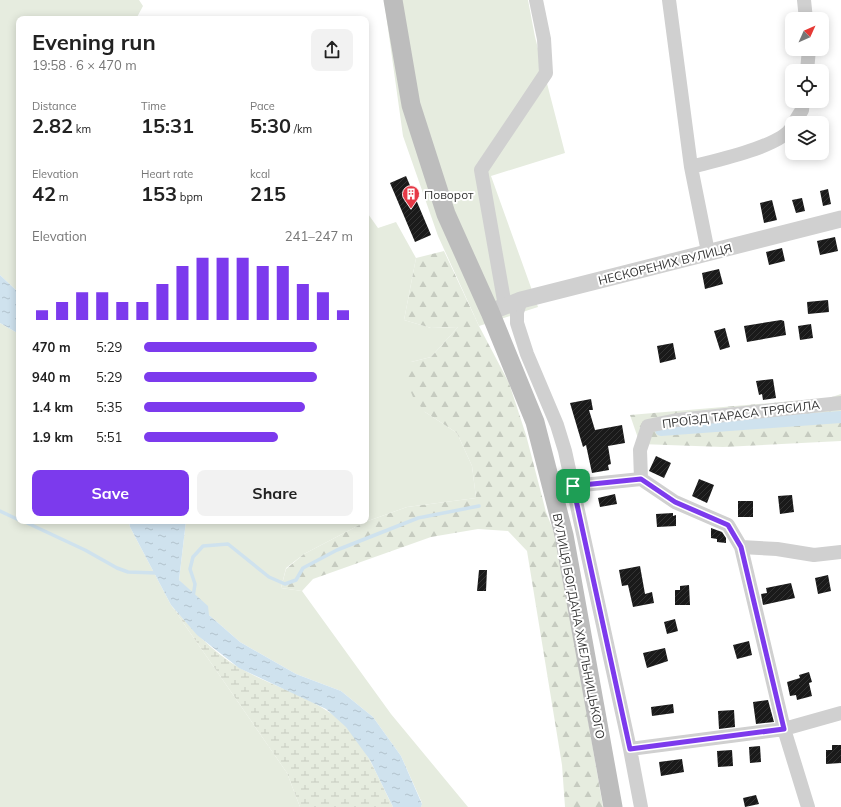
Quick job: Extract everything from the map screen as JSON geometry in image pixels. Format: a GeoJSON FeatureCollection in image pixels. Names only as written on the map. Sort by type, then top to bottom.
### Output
{"type":"FeatureCollection","features":[{"type":"Feature","properties":{"kind":"main road","name":"ВУЛИЦЯ БОГДАНА ХМЕЛЬНИЦЬКОГО"},"geometry":{"type":"LineString","coordinates":[[393,0],[411,105],[446,214],[497,309],[535,422],[564,535],[613,807]]}},
{"type":"Feature","properties":{"kind":"street"},"geometry":{"type":"LineString","coordinates":[[497,309],[481,170],[546,73],[544,39],[536,0]]}},
{"type":"Feature","properties":{"kind":"street"},"geometry":{"type":"LineString","coordinates":[[669,0],[691,166],[708,252]]}},
{"type":"Feature","properties":{"kind":"street"},"geometry":{"type":"LineString","coordinates":[[804,0],[805,12]]}},
{"type":"Feature","properties":{"kind":"street"},"geometry":{"type":"LineString","coordinates":[[691,166],[737,155],[767,144],[785,134]]}},
{"type":"Feature","properties":{"kind":"street","name":"НЕСКОРЕНИХ ВУЛИЦЯ"},"geometry":{"type":"LineString","coordinates":[[497,309],[521,300],[841,219]]}},
{"type":"Feature","properties":{"kind":"street"},"geometry":{"type":"LineString","coordinates":[[521,300],[517,323],[527,354],[557,425],[573,486],[630,749],[641,807]]}},
{"type":"Feature","properties":{"kind":"street","name":"ПРОЇЗД ТАРАСА ТРЯСИЛА"},"geometry":{"type":"LineString","coordinates":[[641,479],[640,450],[648,426],[677,420],[841,403]]}},
{"type":"Feature","properties":{"kind":"street"},"geometry":{"type":"LineString","coordinates":[[573,486],[641,479],[675,502],[728,525],[741,547],[784,729],[808,807]]}},
{"type":"Feature","properties":{"kind":"street"},"geometry":{"type":"LineString","coordinates":[[741,547],[778,549],[814,555],[841,552]]}},
{"type":"Feature","properties":{"kind":"street"},"geometry":{"type":"LineString","coordinates":[[630,749],[784,729],[841,713]]}},
{"type":"Feature","properties":{"kind":"green space"},"geometry":{"type":"Polygon","coordinates":[[[0,0],[139,0],[143,6],[138,16],[16,16],[16,290],[0,275],[0,0]]]}},
{"type":"Feature","properties":{"kind":"green space"},"geometry":{"type":"Polygon","coordinates":[[[384,0],[528,0],[535,37],[565,153],[491,176],[538,307],[479,326],[438,236],[403,136],[384,0]]]}},
{"type":"Feature","properties":{"kind":"green space"},"geometry":{"type":"Polygon","coordinates":[[[369,215],[378,228],[396,222],[416,258],[404,320],[431,328],[458,327],[431,357],[411,362],[425,412],[457,433],[472,466],[476,498],[407,507],[369,521],[369,215]]]}},
{"type":"Feature","properties":{"kind":"green space"},"geometry":{"type":"Polygon","coordinates":[[[444,251],[479,326],[509,383],[526,435],[546,512],[557,540],[603,807],[565,807],[562,765],[527,551],[508,531],[478,529],[431,537],[313,579],[302,591],[281,588],[286,569],[304,554],[361,524],[369,524],[369,521],[407,507],[476,498],[472,466],[457,433],[425,412],[413,397],[406,380],[411,362],[431,357],[458,327],[431,328],[404,320],[416,258],[444,251]]]}},
{"type":"Feature","properties":{"kind":"green space"},"geometry":{"type":"Polygon","coordinates":[[[0,323],[16,332],[16,524],[130,524],[171,605],[287,773],[300,807],[0,807],[0,323]]]}},
{"type":"Feature","properties":{"kind":"green space"},"geometry":{"type":"Polygon","coordinates":[[[841,394],[841,441],[723,447],[640,444],[630,415],[829,398],[841,394]]]}},
{"type":"Feature","properties":{"kind":"green space"},"geometry":{"type":"Polygon","coordinates":[[[186,524],[361,524],[304,554],[286,568],[281,588],[302,591],[391,714],[468,807],[421,807],[422,803],[401,756],[373,717],[341,691],[296,674],[240,642],[209,615],[179,580],[186,524]]]}},
{"type":"Feature","properties":{"kind":"green space"},"geometry":{"type":"Polygon","coordinates":[[[171,605],[203,640],[230,662],[253,675],[309,700],[335,716],[346,726],[366,754],[393,807],[300,807],[287,773],[171,605]]]}},
{"type":"Feature","properties":{"kind":"water"},"geometry":{"type":"Polygon","coordinates":[[[0,275],[16,290],[16,332],[0,323],[0,275]]]}},
{"type":"Feature","properties":{"kind":"water"},"geometry":{"type":"Polygon","coordinates":[[[130,524],[186,524],[179,580],[208,606],[209,615],[240,642],[296,674],[341,691],[373,717],[401,756],[422,804],[421,807],[393,807],[370,760],[346,727],[326,709],[239,668],[197,635],[171,605],[130,524]]]}},
{"type":"Feature","properties":{"kind":"building","name":"Поворот"},"geometry":{"type":"Polygon","coordinates":[[[406,176],[431,235],[415,242],[390,183],[406,176]]]}},
{"type":"Feature","properties":{"kind":"building"},"geometry":{"type":"Polygon","coordinates":[[[828,189],[831,204],[823,206],[820,191],[828,189]]]}},
{"type":"Feature","properties":{"kind":"building"},"geometry":{"type":"Polygon","coordinates":[[[802,198],[805,211],[796,213],[792,200],[802,198]]]}},
{"type":"Feature","properties":{"kind":"building"},"geometry":{"type":"Polygon","coordinates":[[[772,200],[777,220],[764,223],[760,203],[772,200]]]}},
{"type":"Feature","properties":{"kind":"building"},"geometry":{"type":"Polygon","coordinates":[[[835,237],[838,251],[820,255],[817,241],[835,237]]]}},
{"type":"Feature","properties":{"kind":"building"},"geometry":{"type":"Polygon","coordinates":[[[782,248],[785,261],[769,265],[766,252],[782,248]]]}},
{"type":"Feature","properties":{"kind":"building"},"geometry":{"type":"Polygon","coordinates":[[[719,269],[723,284],[705,289],[702,273],[719,269]]]}},
{"type":"Feature","properties":{"kind":"building"},"geometry":{"type":"Polygon","coordinates":[[[828,300],[829,312],[808,314],[807,302],[828,300]]]}},
{"type":"Feature","properties":{"kind":"building"},"geometry":{"type":"Polygon","coordinates":[[[781,320],[784,321],[786,335],[747,342],[744,326],[781,320]]]}},
{"type":"Feature","properties":{"kind":"building"},"geometry":{"type":"Polygon","coordinates":[[[811,324],[813,338],[800,340],[798,326],[811,324]]]}},
{"type":"Feature","properties":{"kind":"building"},"geometry":{"type":"Polygon","coordinates":[[[725,328],[730,347],[720,350],[714,331],[725,328]]]}},
{"type":"Feature","properties":{"kind":"building"},"geometry":{"type":"Polygon","coordinates":[[[673,343],[676,359],[660,363],[657,346],[673,343]]]}},
{"type":"Feature","properties":{"kind":"building"},"geometry":{"type":"Polygon","coordinates":[[[773,379],[776,398],[763,400],[762,394],[759,395],[756,381],[773,379]]]}},
{"type":"Feature","properties":{"kind":"building"},"geometry":{"type":"Polygon","coordinates":[[[591,399],[593,410],[589,410],[595,430],[622,425],[625,443],[608,446],[611,464],[608,465],[609,470],[592,473],[586,445],[583,447],[570,403],[591,399]]]}},
{"type":"Feature","properties":{"kind":"building"},"geometry":{"type":"Polygon","coordinates":[[[656,456],[671,463],[664,478],[649,471],[656,456]]]}},
{"type":"Feature","properties":{"kind":"building"},"geometry":{"type":"Polygon","coordinates":[[[699,479],[714,485],[707,503],[692,496],[699,479]]]}},
{"type":"Feature","properties":{"kind":"building"},"geometry":{"type":"Polygon","coordinates":[[[615,494],[617,504],[600,507],[598,498],[615,494]]]}},
{"type":"Feature","properties":{"kind":"building"},"geometry":{"type":"Polygon","coordinates":[[[792,495],[794,512],[780,514],[778,496],[792,495]]]}},
{"type":"Feature","properties":{"kind":"building"},"geometry":{"type":"Polygon","coordinates":[[[738,501],[753,501],[753,517],[738,517],[738,501]]]}},
{"type":"Feature","properties":{"kind":"building"},"geometry":{"type":"Polygon","coordinates":[[[673,513],[673,516],[676,515],[676,526],[657,527],[656,514],[673,513]]]}},
{"type":"Feature","properties":{"kind":"building"},"geometry":{"type":"Polygon","coordinates":[[[711,528],[722,532],[726,538],[726,543],[717,542],[717,539],[711,538],[711,528]]]}},
{"type":"Feature","properties":{"kind":"building"},"geometry":{"type":"Polygon","coordinates":[[[640,566],[645,594],[652,592],[654,603],[633,607],[628,585],[622,586],[619,570],[640,566]]]}},
{"type":"Feature","properties":{"kind":"building"},"geometry":{"type":"Polygon","coordinates":[[[479,570],[487,570],[486,591],[477,591],[479,570]]]}},
{"type":"Feature","properties":{"kind":"building"},"geometry":{"type":"Polygon","coordinates":[[[828,575],[831,591],[818,594],[815,578],[828,575]]]}},
{"type":"Feature","properties":{"kind":"building"},"geometry":{"type":"Polygon","coordinates":[[[791,583],[795,598],[763,605],[761,594],[767,593],[766,588],[791,583]]]}},
{"type":"Feature","properties":{"kind":"building"},"geometry":{"type":"Polygon","coordinates":[[[689,585],[690,605],[675,605],[675,590],[680,590],[680,586],[689,585]]]}},
{"type":"Feature","properties":{"kind":"building"},"geometry":{"type":"Polygon","coordinates":[[[675,619],[678,631],[667,634],[664,622],[675,619]]]}},
{"type":"Feature","properties":{"kind":"building"},"geometry":{"type":"Polygon","coordinates":[[[749,641],[752,655],[737,659],[733,645],[749,641]]]}},
{"type":"Feature","properties":{"kind":"building"},"geometry":{"type":"Polygon","coordinates":[[[665,648],[668,661],[647,668],[643,653],[665,648]]]}},
{"type":"Feature","properties":{"kind":"building"},"geometry":{"type":"Polygon","coordinates":[[[809,672],[812,682],[809,683],[812,696],[797,700],[796,695],[790,696],[787,682],[800,678],[799,675],[809,672]]]}},
{"type":"Feature","properties":{"kind":"building"},"geometry":{"type":"Polygon","coordinates":[[[768,700],[774,722],[756,724],[753,702],[768,700]]]}},
{"type":"Feature","properties":{"kind":"building"},"geometry":{"type":"Polygon","coordinates":[[[673,704],[674,713],[652,716],[651,707],[673,704]]]}},
{"type":"Feature","properties":{"kind":"building"},"geometry":{"type":"Polygon","coordinates":[[[734,710],[735,727],[719,729],[718,711],[734,710]]]}},
{"type":"Feature","properties":{"kind":"building"},"geometry":{"type":"Polygon","coordinates":[[[832,745],[841,745],[841,763],[826,764],[826,750],[832,750],[832,745]]]}},
{"type":"Feature","properties":{"kind":"building"},"geometry":{"type":"Polygon","coordinates":[[[760,746],[761,762],[750,763],[749,747],[760,746]]]}},
{"type":"Feature","properties":{"kind":"building"},"geometry":{"type":"Polygon","coordinates":[[[732,750],[733,766],[718,767],[717,751],[732,750]]]}},
{"type":"Feature","properties":{"kind":"building"},"geometry":{"type":"Polygon","coordinates":[[[682,759],[684,772],[661,776],[659,762],[682,759]]]}},
{"type":"Feature","properties":{"kind":"building"},"geometry":{"type":"Polygon","coordinates":[[[756,795],[759,804],[745,807],[743,798],[756,795]]]}},
{"type":"Feature","properties":{"kind":"waterway"},"geometry":{"type":"LineString","coordinates":[[661,430],[841,417]]}},
{"type":"Feature","properties":{"kind":"waterway"},"geometry":{"type":"LineString","coordinates":[[193,597],[195,584],[190,569],[193,557],[203,546],[228,544],[269,577],[285,584],[296,580],[303,568],[337,550],[418,518],[479,506]]}},
{"type":"Feature","properties":{"kind":"waterway"},"geometry":{"type":"LineString","coordinates":[[0,511],[16,519]]}},
{"type":"Feature","properties":{"kind":"waterway"},"geometry":{"type":"LineString","coordinates":[[29,524],[85,550],[117,568],[128,572],[157,573]]}},
{"type":"Feature","properties":{"kind":"place","name":"Поворот"},"geometry":{"type":"Point","coordinates":[411,209]}},
{"type":"Feature","properties":{"kind":"route"},"geometry":{"type":"LineString","coordinates":[[641,479],[675,502],[728,525],[741,547],[784,729],[630,749],[573,486],[641,479]]}}]}
